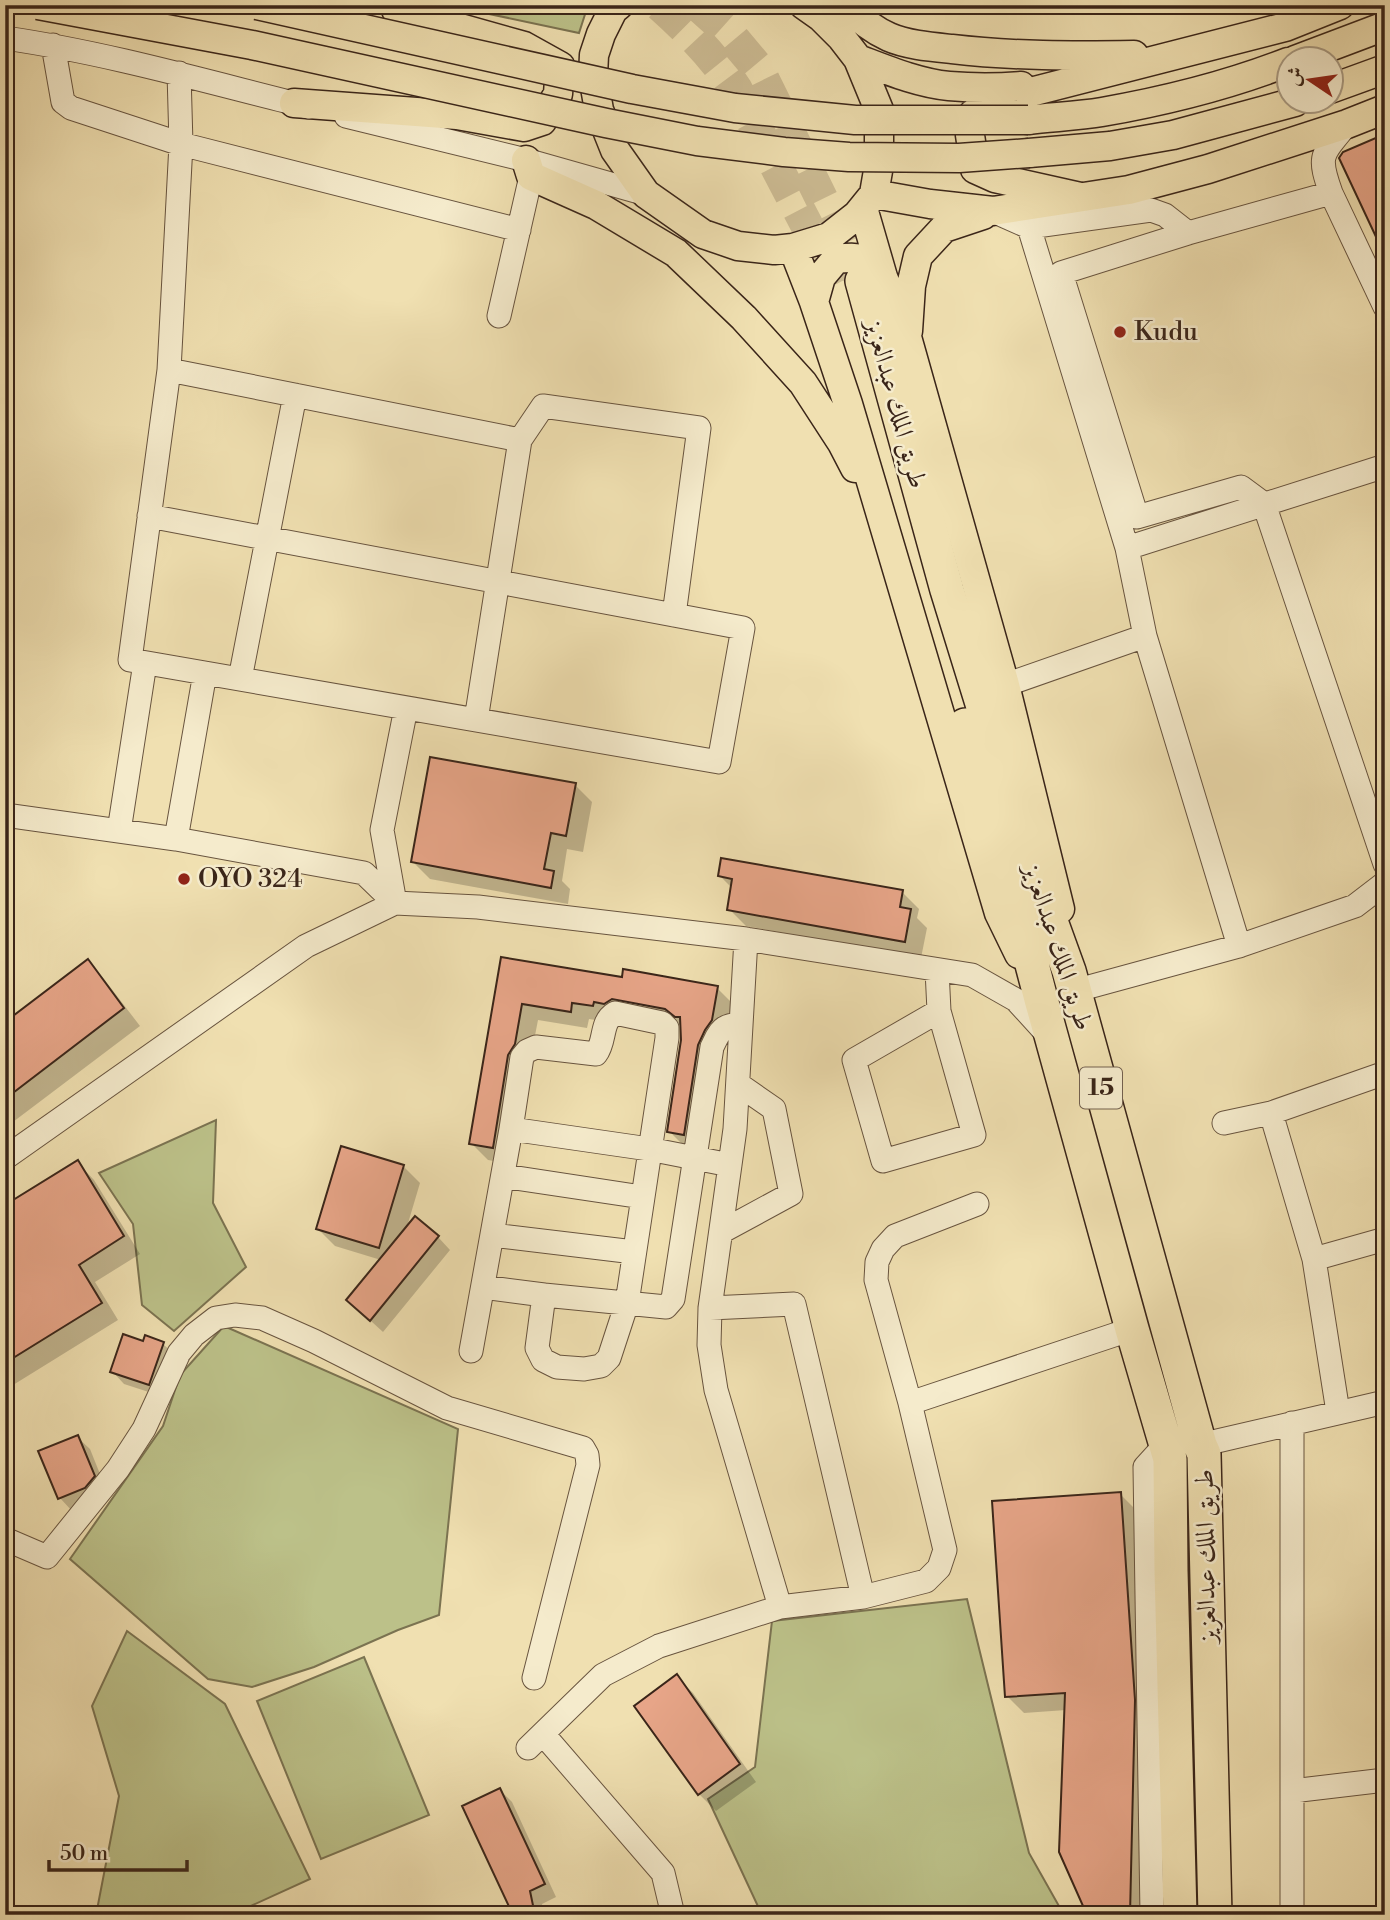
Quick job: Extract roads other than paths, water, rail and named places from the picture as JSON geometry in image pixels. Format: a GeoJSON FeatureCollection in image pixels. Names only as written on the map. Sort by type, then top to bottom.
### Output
{"type":"FeatureCollection","features":[{"type":"Feature","properties":{"kind":"highway","name":"طريق الملك عبدالعزيز"},"geometry":{"type":"LineString","coordinates":[[850,287],[1039,888],[1071,981],[1204,1454],[1215,1915]]}},
{"type":"Feature","properties":{"kind":"highway","name":"طريق الملك عبدالعزيز"},"geometry":{"type":"LineString","coordinates":[[850,287],[1041,999],[1170,1459],[1178,1915]]}},
{"type":"Feature","properties":{"kind":"highway"},"geometry":{"type":"LineString","coordinates":[[1214,1860],[1222,1915]]}},
{"type":"Feature","properties":{"kind":"main road"},"geometry":{"type":"LineString","coordinates":[[38,5],[252,45],[697,141],[784,152],[849,157],[959,158],[1110,146],[1173,135],[1274,108]]}},
{"type":"Feature","properties":{"kind":"main road"},"geometry":{"type":"LineString","coordinates":[[257,5],[632,89],[735,108],[855,120],[1028,120],[1101,112],[1172,97],[1274,68]]}},
{"type":"Feature","properties":{"kind":"main road"},"geometry":{"type":"LineString","coordinates":[[804,5],[841,37],[858,60],[879,110],[879,165],[850,287],[848,404],[999,913],[1041,999]]}},
{"type":"Feature","properties":{"kind":"main road"},"geometry":{"type":"LineString","coordinates":[[846,5],[863,23],[891,38],[933,47],[984,53],[1061,56],[1179,55]]}},
{"type":"Feature","properties":{"kind":"main road"},"geometry":{"type":"LineString","coordinates":[[1080,197],[995,178],[975,169],[970,135],[973,114],[1007,98],[1284,27],[1340,5]]}},
{"type":"Feature","properties":{"kind":"main road"},"geometry":{"type":"LineString","coordinates":[[614,7],[594,55],[593,76],[599,110],[615,150],[646,194],[703,234],[738,246],[774,250],[793,248],[829,237],[869,201],[993,211]]}},
{"type":"Feature","properties":{"kind":"main road"},"geometry":{"type":"LineString","coordinates":[[386,8],[594,55]]}},
{"type":"Feature","properties":{"kind":"main road"},"geometry":{"type":"LineString","coordinates":[[295,103],[457,115],[524,127],[542,121],[558,94],[560,66],[524,46],[386,8]]}},
{"type":"Feature","properties":{"kind":"main road"},"geometry":{"type":"LineString","coordinates":[[1332,46],[1385,26]]}},
{"type":"Feature","properties":{"kind":"main road"},"geometry":{"type":"LineString","coordinates":[[858,60],[903,76],[947,86],[1002,88],[1080,80]]}},
{"type":"Feature","properties":{"kind":"main road"},"geometry":{"type":"LineString","coordinates":[[1344,84],[1385,69]]}},
{"type":"Feature","properties":{"kind":"main road"},"geometry":{"type":"LineString","coordinates":[[1071,981],[1058,900],[1005,685],[907,337],[911,286],[918,256],[944,228],[993,211],[1129,190],[1208,169],[1385,109]]}},
{"type":"Feature","properties":{"kind":"main road"},"geometry":{"type":"LineString","coordinates":[[529,168],[676,253],[744,318],[803,383],[842,443],[882,518]]}},
{"type":"Feature","properties":{"kind":"main road"},"geometry":{"type":"LineString","coordinates":[[793,248],[850,287],[907,337]]}},
{"type":"Feature","properties":{"kind":"street"},"geometry":{"type":"LineString","coordinates":[[5,38],[53,45],[179,73],[529,168],[646,194]]}},
{"type":"Feature","properties":{"kind":"street"},"geometry":{"type":"LineString","coordinates":[[53,45],[63,102],[71,108],[181,144],[519,230]]}},
{"type":"Feature","properties":{"kind":"street"},"geometry":{"type":"LineString","coordinates":[[149,516],[743,628],[719,762],[130,660],[149,516],[169,370],[181,144],[179,73]]}},
{"type":"Feature","properties":{"kind":"street"},"geometry":{"type":"LineString","coordinates":[[1347,124],[1324,153],[1322,169],[1385,307]]}},
{"type":"Feature","properties":{"kind":"street"},"geometry":{"type":"LineString","coordinates":[[499,316],[519,230],[529,168]]}},
{"type":"Feature","properties":{"kind":"street"},"geometry":{"type":"LineString","coordinates":[[1331,193],[1188,233],[1061,273],[1137,517],[1241,487],[1264,504],[1385,864]]}},
{"type":"Feature","properties":{"kind":"street"},"geometry":{"type":"LineString","coordinates":[[993,211],[1030,228],[1151,210],[1165,215],[1188,233]]}},
{"type":"Feature","properties":{"kind":"street"},"geometry":{"type":"LineString","coordinates":[[1030,228],[1127,548],[1145,636],[1239,946]]}},
{"type":"Feature","properties":{"kind":"street"},"geometry":{"type":"LineString","coordinates":[[169,370],[520,440]]}},
{"type":"Feature","properties":{"kind":"street"},"geometry":{"type":"LineString","coordinates":[[240,679],[295,395]]}},
{"type":"Feature","properties":{"kind":"street"},"geometry":{"type":"LineString","coordinates":[[477,720],[520,440],[543,406],[699,428],[674,615]]}},
{"type":"Feature","properties":{"kind":"street"},"geometry":{"type":"LineString","coordinates":[[1127,548],[1385,466]]}},
{"type":"Feature","properties":{"kind":"street"},"geometry":{"type":"LineString","coordinates":[[1005,685],[1145,636]]}},
{"type":"Feature","properties":{"kind":"street"},"geometry":{"type":"LineString","coordinates":[[119,831],[145,663]]}},
{"type":"Feature","properties":{"kind":"street"},"geometry":{"type":"LineString","coordinates":[[176,839],[205,673]]}},
{"type":"Feature","properties":{"kind":"street"},"geometry":{"type":"LineString","coordinates":[[394,903],[382,830],[406,708]]}},
{"type":"Feature","properties":{"kind":"street"},"geometry":{"type":"LineString","coordinates":[[5,815],[176,839],[364,873],[394,903]]}},
{"type":"Feature","properties":{"kind":"street"},"geometry":{"type":"LineString","coordinates":[[1071,981],[1239,946],[1355,906],[1385,883]]}},
{"type":"Feature","properties":{"kind":"street"},"geometry":{"type":"LineString","coordinates":[[5,1158],[306,946],[394,903],[478,907],[746,939],[972,975],[1016,1000],[1052,1038]]}},
{"type":"Feature","properties":{"kind":"street"},"geometry":{"type":"LineString","coordinates":[[746,939],[735,1129],[710,1308],[709,1345],[716,1390],[780,1607]]}},
{"type":"Feature","properties":{"kind":"street"},"geometry":{"type":"LineString","coordinates":[[937,970],[939,1011],[974,1135],[883,1161],[854,1060],[939,1011]]}},
{"type":"Feature","properties":{"kind":"street"},"geometry":{"type":"LineString","coordinates":[[471,1351],[522,1057],[527,1051],[537,1047],[596,1054],[601,1048],[605,1024],[615,1013],[662,1023],[667,1028],[667,1038],[627,1303],[609,1358],[601,1366],[584,1369],[557,1367],[543,1360],[537,1348],[544,1295]]}},
{"type":"Feature","properties":{"kind":"street"},"geometry":{"type":"LineString","coordinates":[[483,1287],[666,1307],[673,1299],[712,1047],[719,1031],[730,1025],[741,1024]]}},
{"type":"Feature","properties":{"kind":"street"},"geometry":{"type":"LineString","coordinates":[[1224,1122],[1272,1113],[1385,1073]]}},
{"type":"Feature","properties":{"kind":"street"},"geometry":{"type":"LineString","coordinates":[[721,1232],[791,1194],[774,1109],[738,1084]]}},
{"type":"Feature","properties":{"kind":"street"},"geometry":{"type":"LineString","coordinates":[[1272,1113],[1314,1259],[1338,1412]]}},
{"type":"Feature","properties":{"kind":"street"},"geometry":{"type":"LineString","coordinates":[[511,1129],[649,1149],[730,1165]]}},
{"type":"Feature","properties":{"kind":"street"},"geometry":{"type":"LineString","coordinates":[[503,1176],[642,1197]]}},
{"type":"Feature","properties":{"kind":"street"},"geometry":{"type":"LineString","coordinates":[[673,1915],[663,1873],[536,1741],[603,1675],[659,1646],[780,1607],[863,1597],[926,1581],[939,1568],[946,1550],[876,1280],[877,1262],[883,1249],[895,1236],[977,1204]]}},
{"type":"Feature","properties":{"kind":"street"},"geometry":{"type":"LineString","coordinates":[[492,1235],[634,1252]]}},
{"type":"Feature","properties":{"kind":"street"},"geometry":{"type":"LineString","coordinates":[[1314,1259],[1385,1239]]}},
{"type":"Feature","properties":{"kind":"street"},"geometry":{"type":"LineString","coordinates":[[710,1308],[794,1304],[863,1597]]}},
{"type":"Feature","properties":{"kind":"street"},"geometry":{"type":"LineString","coordinates":[[5,1539],[47,1557],[125,1459],[144,1429],[179,1353],[194,1335],[216,1318],[235,1315],[262,1318],[447,1408],[583,1448],[588,1465],[534,1678]]}},
{"type":"Feature","properties":{"kind":"street"},"geometry":{"type":"LineString","coordinates":[[910,1403],[1132,1329]]}},
{"type":"Feature","properties":{"kind":"street"},"geometry":{"type":"LineString","coordinates":[[1200,1445],[1385,1402]]}},
{"type":"Feature","properties":{"kind":"street"},"geometry":{"type":"LineString","coordinates":[[1292,1423],[1292,1915]]}},
{"type":"Feature","properties":{"kind":"street"},"geometry":{"type":"LineString","coordinates":[[1152,1915],[1144,1467],[1166,1444]]}},
{"type":"Feature","properties":{"kind":"street"},"geometry":{"type":"LineString","coordinates":[[1292,1791],[1385,1780]]}},
{"type":"Feature","properties":{"kind":"tunnel"},"geometry":{"type":"LineString","coordinates":[[660,5],[701,45],[736,89],[840,289]]}},
{"type":"Feature","properties":{"kind":"tunnel"},"geometry":{"type":"LineString","coordinates":[[698,5],[726,30],[757,67],[862,281]]}},
{"type":"Feature","properties":{"kind":"place","name":"Kudu"},"geometry":{"type":"Point","coordinates":[1120,332]}},
{"type":"Feature","properties":{"kind":"place","name":"OYO 324"},"geometry":{"type":"Point","coordinates":[184,879]}}]}
